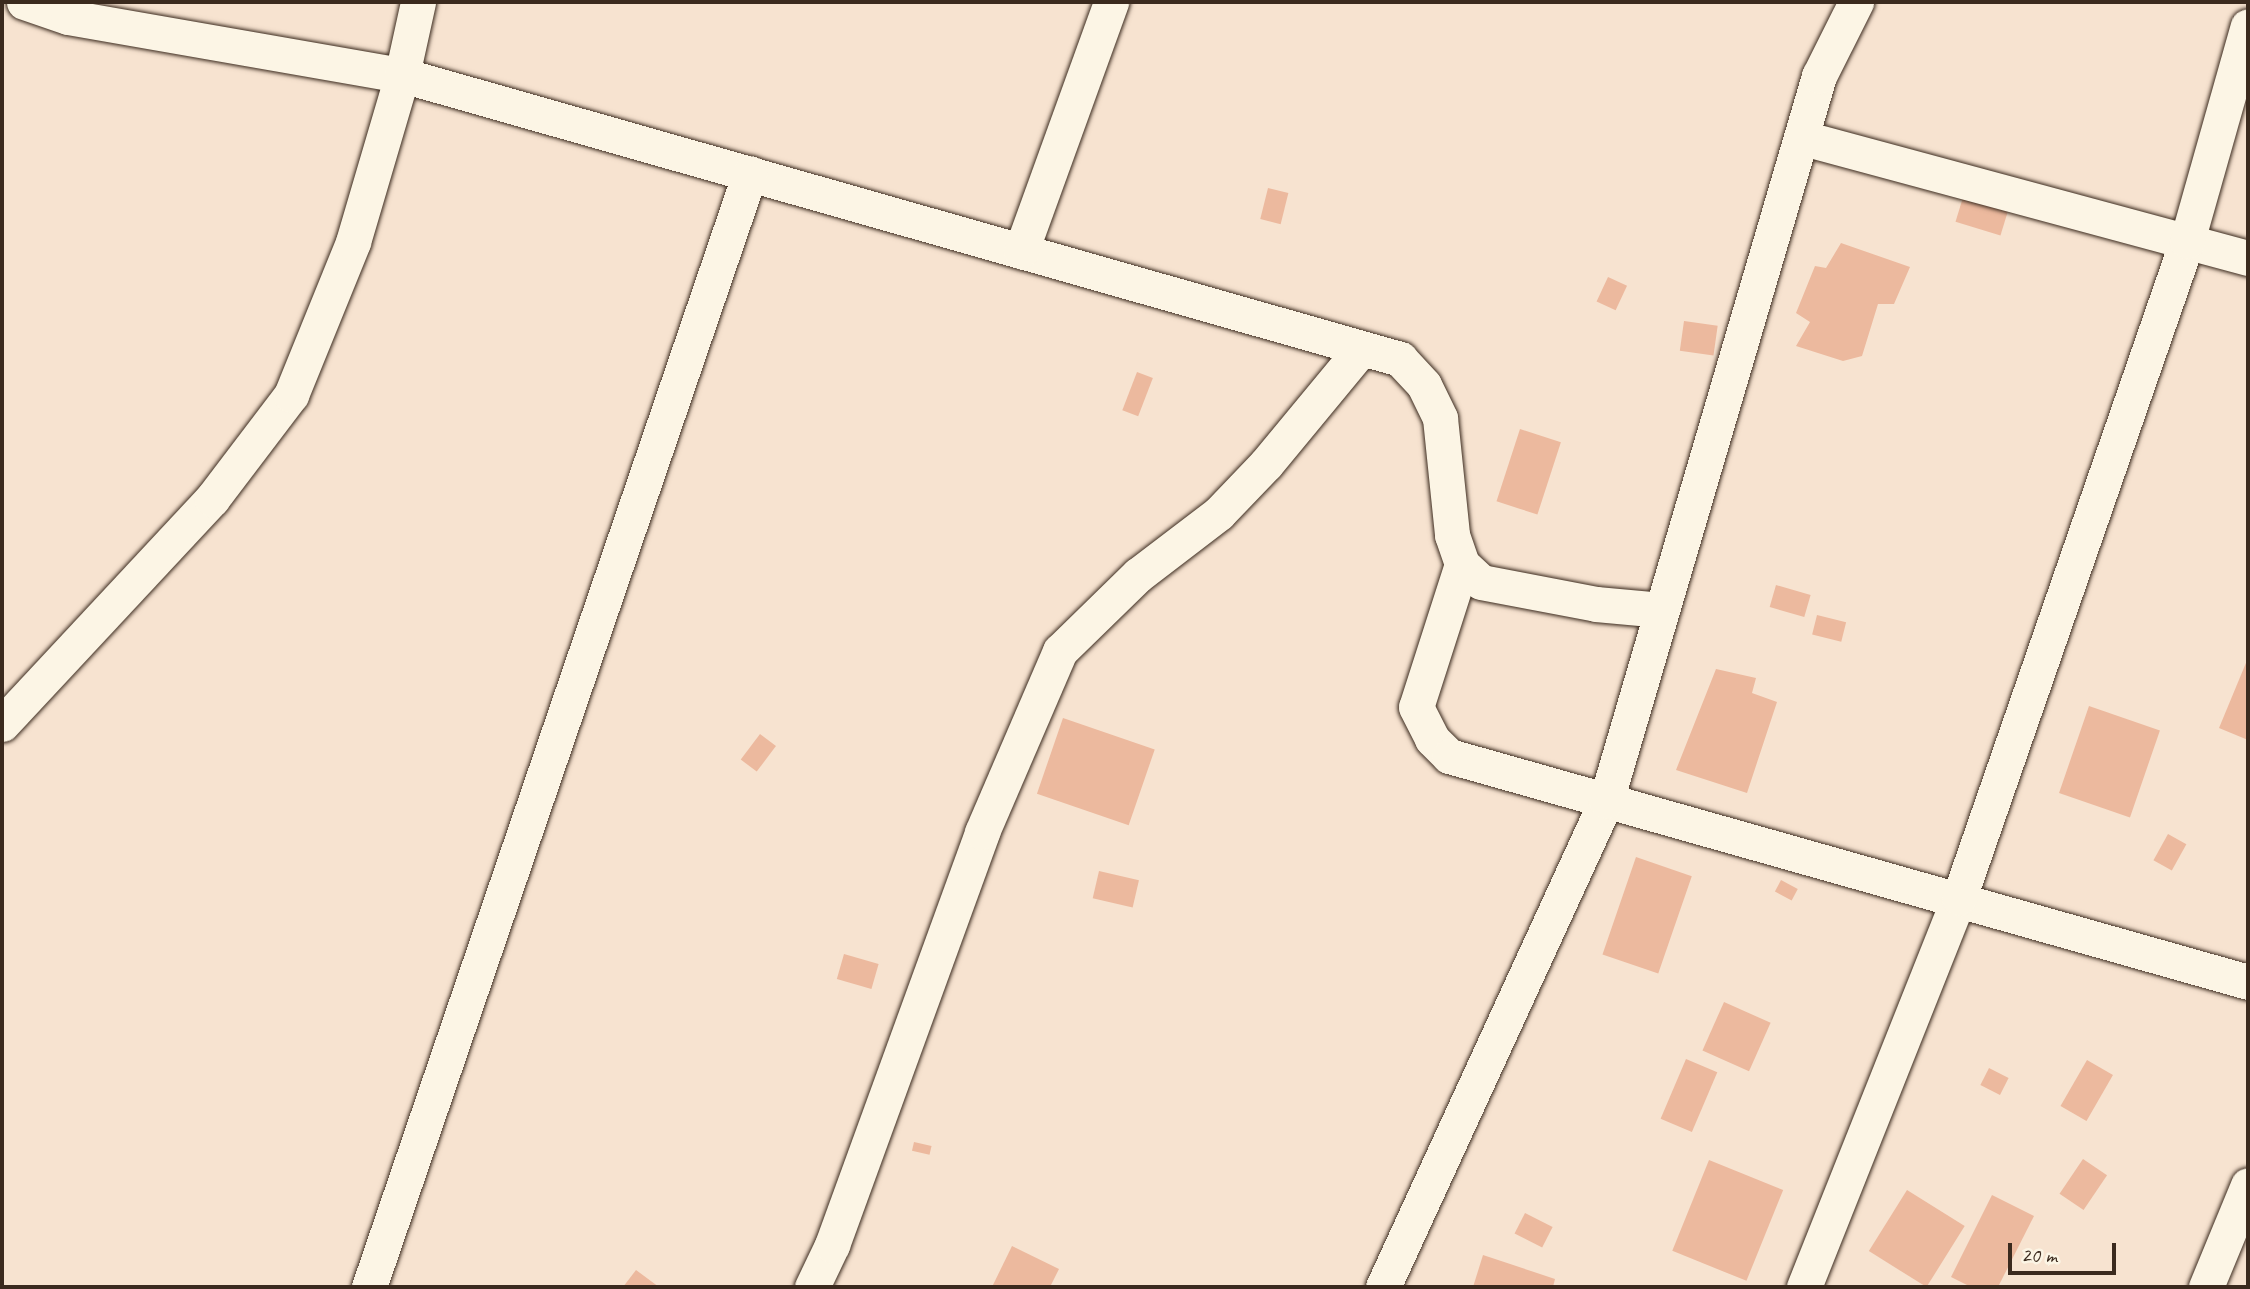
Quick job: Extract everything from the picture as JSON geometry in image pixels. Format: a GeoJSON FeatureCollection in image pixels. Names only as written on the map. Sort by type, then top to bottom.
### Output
{"type":"FeatureCollection","features":[{"type":"Feature","properties":{"kind":"street"},"geometry":{"type":"LineString","coordinates":[[24,2],[68,17],[402,75],[1400,359],[1424,385],[1440,418],[1452,535],[1462,564],[1481,582],[1662,610]]}},
{"type":"Feature","properties":{"kind":"street"},"geometry":{"type":"LineString","coordinates":[[2,724],[212,499],[291,395],[353,242],[402,75],[418,2]]}},
{"type":"Feature","properties":{"kind":"street"},"geometry":{"type":"LineString","coordinates":[[1021,251],[1111,2]]}},
{"type":"Feature","properties":{"kind":"street"},"geometry":{"type":"LineString","coordinates":[[1382,1287],[1606,801],[1803,138],[1819,76],[1856,2]]}},
{"type":"Feature","properties":{"kind":"street"},"geometry":{"type":"LineString","coordinates":[[1804,1287],[1959,898],[2187,241],[2248,26]]}},
{"type":"Feature","properties":{"kind":"street"},"geometry":{"type":"LineString","coordinates":[[1803,138],[2248,258]]}},
{"type":"Feature","properties":{"kind":"street"},"geometry":{"type":"LineString","coordinates":[[369,1287],[750,173]]}},
{"type":"Feature","properties":{"kind":"street"},"geometry":{"type":"LineString","coordinates":[[812,1287],[832,1245],[982,832],[1060,651],[1138,575],[1219,513],[1361,349]]}},
{"type":"Feature","properties":{"kind":"street"},"geometry":{"type":"LineString","coordinates":[[1462,564],[1416,707],[1432,739],[1449,756],[1959,898],[2248,982]]}},
{"type":"Feature","properties":{"kind":"street"},"geometry":{"type":"LineString","coordinates":[[2206,1287],[2248,1185]]}},
{"type":"Feature","properties":{"kind":"building"},"geometry":{"type":"Polygon","coordinates":[[[1268,188],[1288,193],[1281,224],[1260,219],[1268,188]]]}},
{"type":"Feature","properties":{"kind":"building"},"geometry":{"type":"Polygon","coordinates":[[[1964,194],[2009,208],[2000,235],[1956,222],[1964,194]]]}},
{"type":"Feature","properties":{"kind":"building"},"geometry":{"type":"Polygon","coordinates":[[[1841,243],[1910,267],[1894,304],[1878,304],[1862,356],[1843,361],[1796,346],[1810,322],[1796,313],[1815,266],[1826,268],[1841,243]]]}},
{"type":"Feature","properties":{"kind":"building"},"geometry":{"type":"Polygon","coordinates":[[[1608,277],[1627,286],[1616,310],[1597,301],[1608,277]]]}},
{"type":"Feature","properties":{"kind":"building"},"geometry":{"type":"Polygon","coordinates":[[[1684,321],[1718,326],[1713,355],[1680,351],[1684,321]]]}},
{"type":"Feature","properties":{"kind":"building"},"geometry":{"type":"Polygon","coordinates":[[[1137,372],[1153,378],[1138,416],[1122,410],[1137,372]]]}},
{"type":"Feature","properties":{"kind":"building"},"geometry":{"type":"Polygon","coordinates":[[[1520,429],[1561,442],[1537,515],[1497,501],[1520,429]]]}},
{"type":"Feature","properties":{"kind":"building"},"geometry":{"type":"Polygon","coordinates":[[[1776,585],[1811,595],[1804,617],[1770,607],[1776,585]]]}},
{"type":"Feature","properties":{"kind":"building"},"geometry":{"type":"Polygon","coordinates":[[[1817,615],[1846,622],[1841,642],[1812,634],[1817,615]]]}},
{"type":"Feature","properties":{"kind":"building"},"geometry":{"type":"Polygon","coordinates":[[[2248,658],[2248,740],[2219,728],[2248,658]]]}},
{"type":"Feature","properties":{"kind":"building"},"geometry":{"type":"Polygon","coordinates":[[[1716,669],[1756,678],[1752,693],[1777,702],[1747,793],[1676,770],[1716,669]]]}},
{"type":"Feature","properties":{"kind":"building"},"geometry":{"type":"Polygon","coordinates":[[[2089,706],[2160,730],[2130,817],[2059,793],[2089,706]]]}},
{"type":"Feature","properties":{"kind":"building"},"geometry":{"type":"Polygon","coordinates":[[[1063,718],[1155,750],[1129,825],[1037,794],[1063,718]]]}},
{"type":"Feature","properties":{"kind":"building"},"geometry":{"type":"Polygon","coordinates":[[[760,734],[776,746],[757,772],[741,760],[760,734]]]}},
{"type":"Feature","properties":{"kind":"building"},"geometry":{"type":"Polygon","coordinates":[[[2168,834],[2186,844],[2172,870],[2153,860],[2168,834]]]}},
{"type":"Feature","properties":{"kind":"building"},"geometry":{"type":"Polygon","coordinates":[[[1636,857],[1692,876],[1658,974],[1602,954],[1636,857]]]}},
{"type":"Feature","properties":{"kind":"building"},"geometry":{"type":"Polygon","coordinates":[[[1099,871],[1139,880],[1133,908],[1093,898],[1099,871]]]}},
{"type":"Feature","properties":{"kind":"building"},"geometry":{"type":"Polygon","coordinates":[[[1781,880],[1798,889],[1792,900],[1775,891],[1781,880]]]}},
{"type":"Feature","properties":{"kind":"building"},"geometry":{"type":"Polygon","coordinates":[[[844,954],[879,964],[871,989],[837,979],[844,954]]]}},
{"type":"Feature","properties":{"kind":"building"},"geometry":{"type":"Polygon","coordinates":[[[1724,1002],[1771,1023],[1749,1071],[1702,1050],[1724,1002]]]}},
{"type":"Feature","properties":{"kind":"building"},"geometry":{"type":"Polygon","coordinates":[[[1686,1059],[1717,1072],[1692,1132],[1661,1119],[1686,1059]]]}},
{"type":"Feature","properties":{"kind":"building"},"geometry":{"type":"Polygon","coordinates":[[[2087,1060],[2113,1075],[2086,1121],[2060,1106],[2087,1060]]]}},
{"type":"Feature","properties":{"kind":"building"},"geometry":{"type":"Polygon","coordinates":[[[1989,1068],[2009,1078],[2000,1095],[1980,1085],[1989,1068]]]}},
{"type":"Feature","properties":{"kind":"building"},"geometry":{"type":"Polygon","coordinates":[[[914,1142],[932,1146],[930,1155],[912,1151],[914,1142]]]}},
{"type":"Feature","properties":{"kind":"building"},"geometry":{"type":"Polygon","coordinates":[[[2083,1159],[2107,1175],[2084,1210],[2060,1194],[2083,1159]]]}},
{"type":"Feature","properties":{"kind":"building"},"geometry":{"type":"Polygon","coordinates":[[[1709,1160],[1783,1190],[1746,1281],[1672,1251],[1709,1160]]]}},
{"type":"Feature","properties":{"kind":"building"},"geometry":{"type":"Polygon","coordinates":[[[1907,1190],[1965,1226],[1927,1287],[1869,1251],[1907,1190]]]}},
{"type":"Feature","properties":{"kind":"building"},"geometry":{"type":"Polygon","coordinates":[[[1992,1195],[2034,1216],[1998,1287],[1971,1287],[1951,1277],[1992,1195]]]}},
{"type":"Feature","properties":{"kind":"building"},"geometry":{"type":"Polygon","coordinates":[[[1525,1213],[1553,1227],[1542,1248],[1515,1233],[1525,1213]]]}},
{"type":"Feature","properties":{"kind":"building"},"geometry":{"type":"Polygon","coordinates":[[[1012,1246],[1059,1269],[1050,1287],[992,1287],[1012,1246]]]}},
{"type":"Feature","properties":{"kind":"building"},"geometry":{"type":"Polygon","coordinates":[[[1483,1255],[1555,1279],[1553,1287],[1473,1287],[1483,1255]]]}},
{"type":"Feature","properties":{"kind":"building"},"geometry":{"type":"Polygon","coordinates":[[[636,1270],[659,1287],[623,1287],[636,1270]]]}}]}
